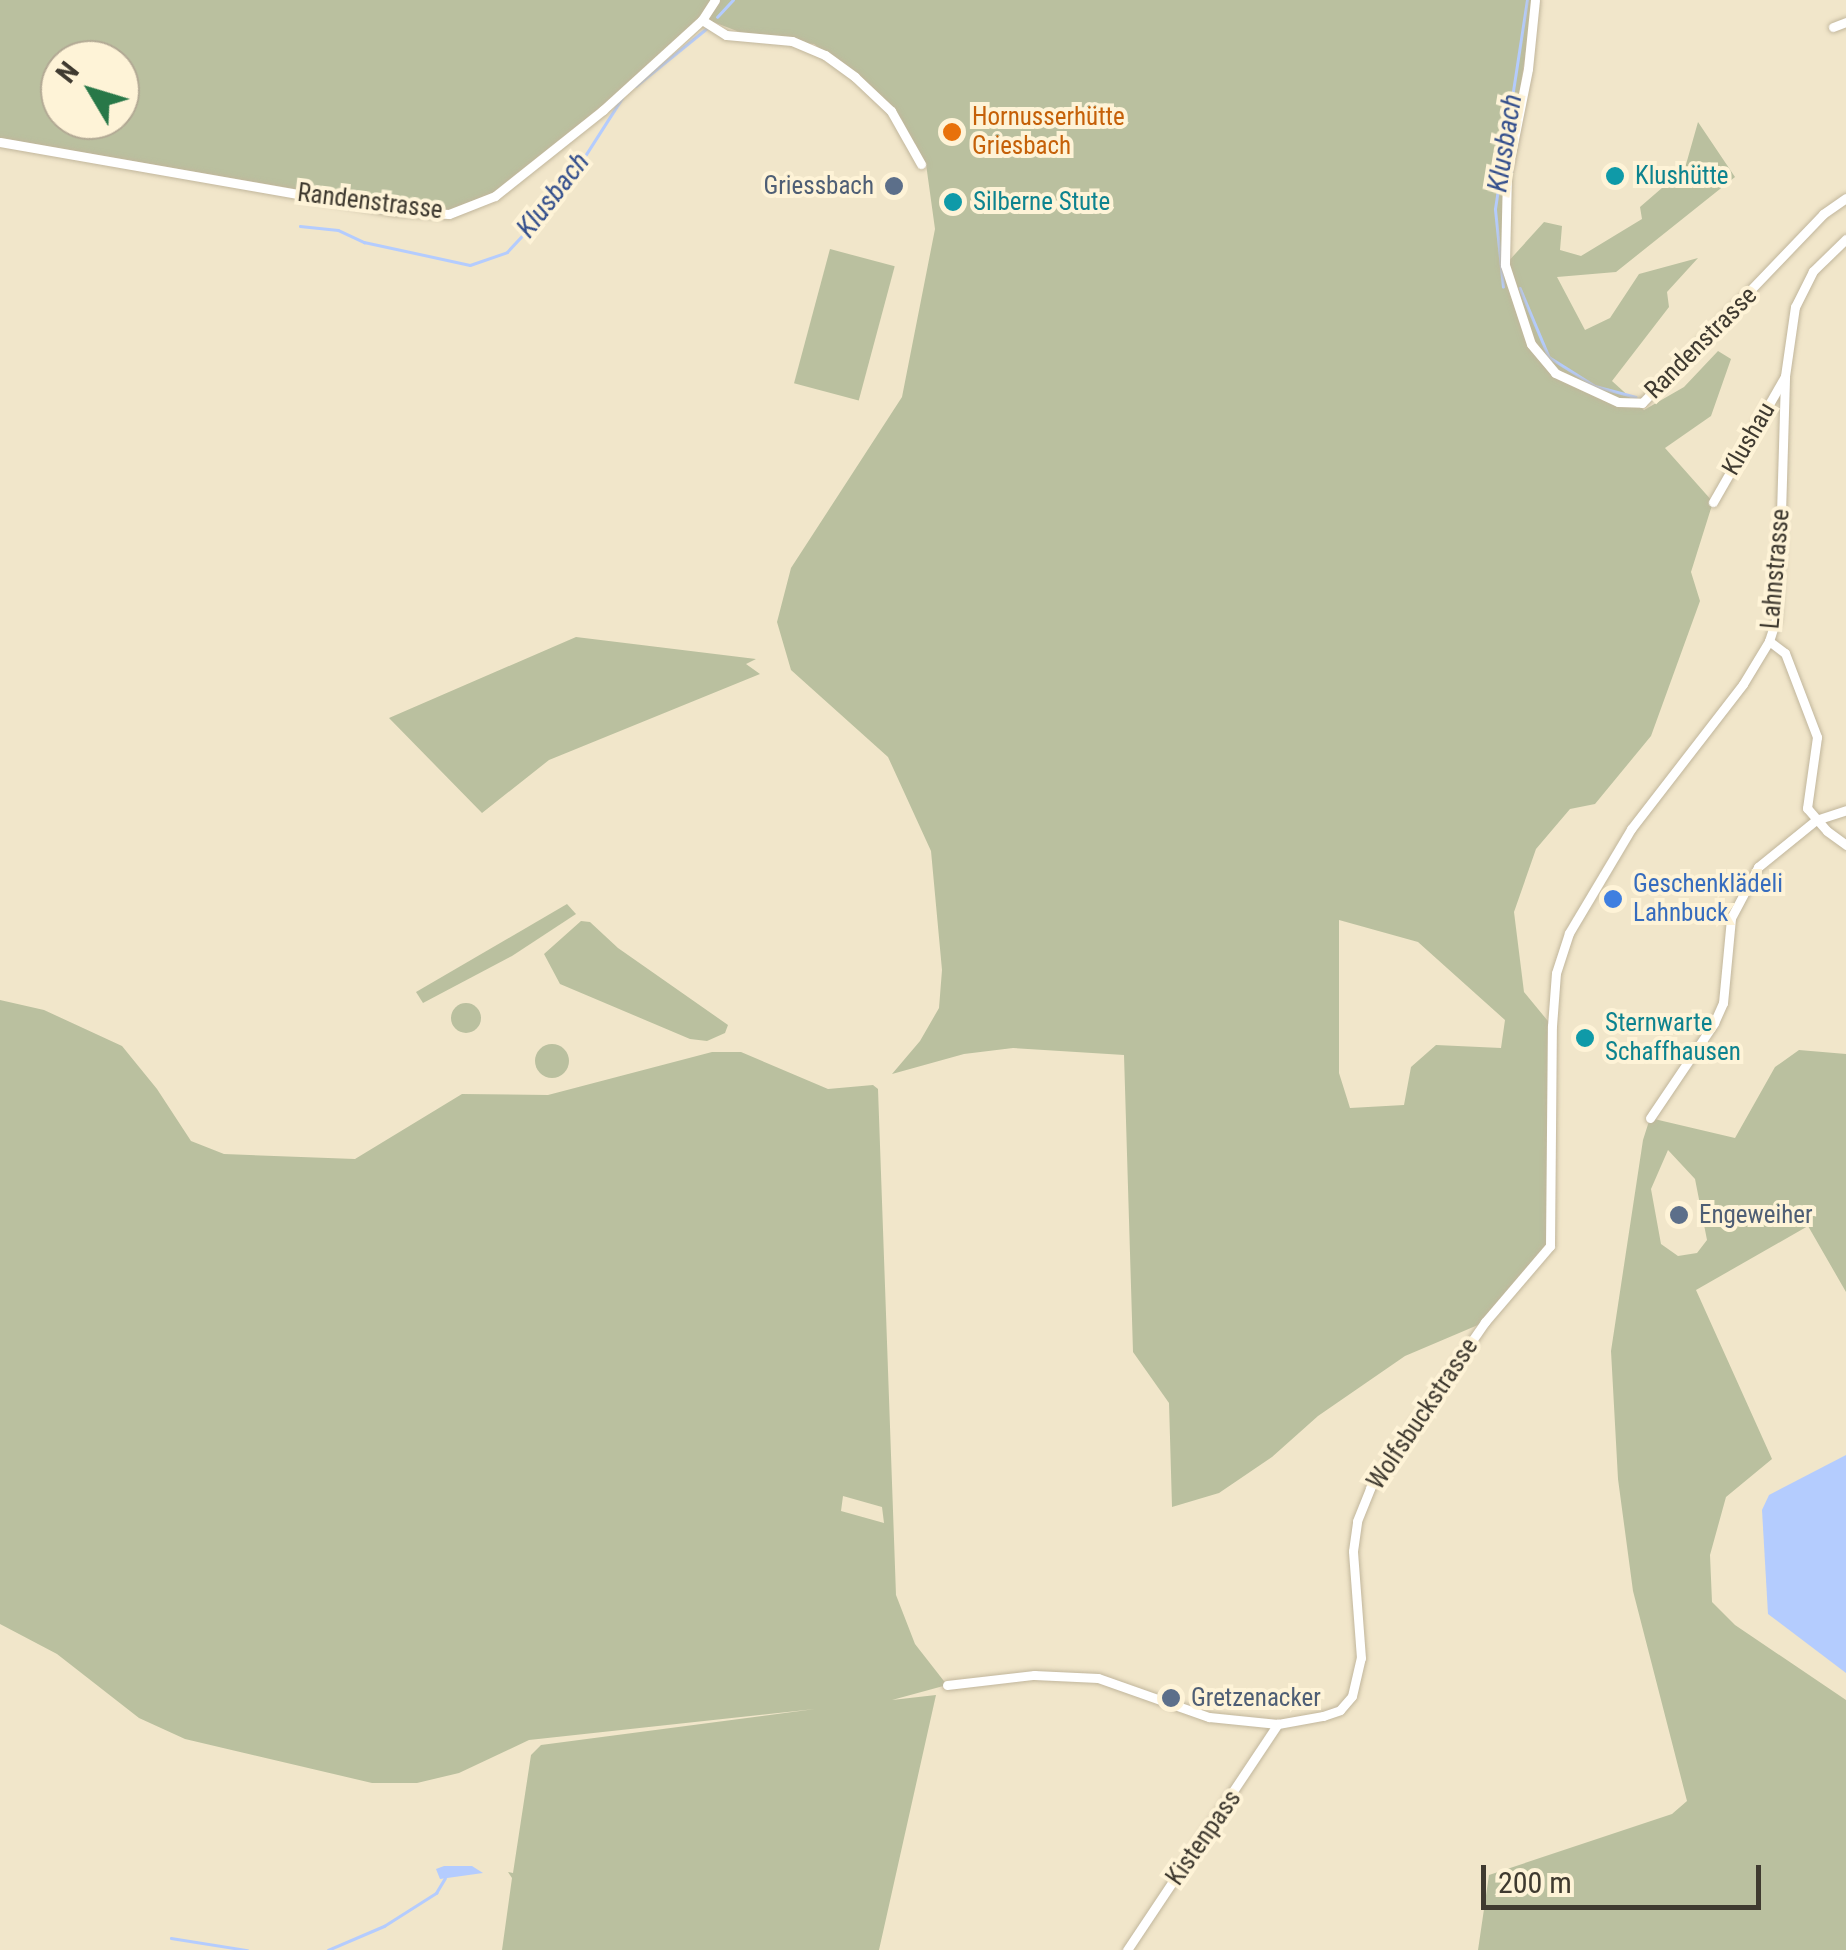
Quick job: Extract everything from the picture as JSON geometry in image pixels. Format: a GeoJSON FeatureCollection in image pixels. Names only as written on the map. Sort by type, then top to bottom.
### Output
{"type":"FeatureCollection","features":[{"type":"Feature","properties":{"kind":"street","name":"Randenstrasse"},"geometry":{"type":"LineString","coordinates":[[0,142],[395,211],[449,214],[494,196],[603,110],[702,20],[715,0]]}},
{"type":"Feature","properties":{"kind":"street","name":"Randenstrasse"},"geometry":{"type":"LineString","coordinates":[[1535,0],[1528,69],[1508,174],[1504,249],[1525,329],[1540,360],[1556,373],[1618,402],[1642,403],[1824,214],[1846,198]]}},
{"type":"Feature","properties":{"kind":"street"},"geometry":{"type":"LineString","coordinates":[[702,20],[726,35],[792,41],[825,55],[877,95],[921,164]]}},
{"type":"Feature","properties":{"kind":"street"},"geometry":{"type":"LineString","coordinates":[[1832,27],[1846,22]]}},
{"type":"Feature","properties":{"kind":"street","name":"Lahnstrasse"},"geometry":{"type":"LineString","coordinates":[[1556,973],[1570,932],[1593,886],[1631,829],[1744,684],[1769,641],[1779,565],[1785,376],[1795,306],[1802,288],[1846,239]]}},
{"type":"Feature","properties":{"kind":"street","name":"Klushau"},"geometry":{"type":"LineString","coordinates":[[1713,502],[1785,376]]}},
{"type":"Feature","properties":{"kind":"street"},"geometry":{"type":"LineString","coordinates":[[1769,641],[1785,652],[1817,737],[1818,755],[1806,796],[1807,808],[1846,845]]}},
{"type":"Feature","properties":{"kind":"street"},"geometry":{"type":"LineString","coordinates":[[1650,1118],[1714,1023],[1723,1002],[1731,918],[1766,856],[1816,820],[1846,810]]}},
{"type":"Feature","properties":{"kind":"street","name":"Wolfsbuckstrasse"},"geometry":{"type":"LineString","coordinates":[[947,1685],[1034,1675],[1083,1676],[1210,1717],[1278,1724],[1340,1710],[1352,1696],[1361,1658],[1354,1551],[1357,1520],[1370,1488],[1485,1322],[1550,1246],[1556,973]]}},
{"type":"Feature","properties":{"kind":"street","name":"Kistenpass"},"geometry":{"type":"LineString","coordinates":[[1127,1950],[1278,1724]]}},
{"type":"Feature","properties":{"kind":"green space"},"geometry":{"type":"Polygon","coordinates":[[[0,0],[1534,0],[1511,147],[1506,264],[1544,222],[1562,226],[1560,250],[1581,256],[1642,219],[1640,207],[1685,168],[1698,122],[1735,177],[1616,272],[1557,277],[1585,330],[1610,318],[1639,274],[1698,258],[1667,292],[1669,307],[1612,381],[1644,410],[1684,387],[1718,351],[1731,359],[1711,416],[1665,448],[1713,502],[1691,572],[1700,601],[1651,736],[1595,804],[1570,809],[1536,849],[1514,912],[1524,992],[1552,1026],[1550,1246],[1485,1322],[1405,1356],[1318,1416],[1272,1457],[1219,1493],[1172,1507],[1169,1403],[1133,1352],[1124,1055],[1013,1048],[964,1054],[892,1074],[920,1041],[939,1008],[942,970],[931,851],[888,757],[791,670],[777,622],[791,568],[902,397],[935,229],[926,164],[893,108],[814,44],[758,39],[708,20],[492,195],[461,210],[421,211],[0,138],[0,0]],[[1339,920],[1339,1073],[1350,1108],[1404,1105],[1411,1067],[1436,1045],[1501,1048],[1505,1020],[1418,942],[1339,920]]]}},
{"type":"Feature","properties":{"kind":"green space"},"geometry":{"type":"Polygon","coordinates":[[[830,249],[895,266],[859,401],[794,383],[830,249]]]}},
{"type":"Feature","properties":{"kind":"green space"},"geometry":{"type":"Polygon","coordinates":[[[576,637],[756,659],[746,664],[760,674],[549,760],[482,813],[389,718],[576,637]]]}},
{"type":"Feature","properties":{"kind":"green space"},"geometry":{"type":"Polygon","coordinates":[[[567,904],[576,914],[512,956],[423,1003],[416,992],[567,904]]]}},
{"type":"Feature","properties":{"kind":"green space"},"geometry":{"type":"Polygon","coordinates":[[[581,921],[590,922],[618,948],[728,1025],[725,1033],[707,1041],[690,1039],[560,984],[544,954],[581,921]]]}},
{"type":"Feature","properties":{"kind":"green space"},"geometry":{"type":"Polygon","coordinates":[[[0,1000],[44,1010],[122,1046],[157,1089],[191,1141],[224,1154],[355,1159],[462,1094],[548,1095],[712,1052],[741,1052],[828,1089],[873,1085],[878,1089],[896,1595],[915,1644],[947,1685],[892,1700],[936,1695],[879,1950],[502,1950],[512,1878],[508,1872],[513,1873],[531,1755],[541,1745],[815,1709],[529,1740],[459,1773],[417,1783],[372,1783],[185,1739],[139,1718],[57,1654],[0,1624],[0,1000]],[[843,1496],[841,1511],[884,1523],[882,1507],[843,1496]]]}},
{"type":"Feature","properties":{"kind":"green space"},"geometry":{"type":"Polygon","coordinates":[[[466,1003],[477,1007],[481,1018],[477,1029],[466,1033],[455,1029],[451,1018],[455,1007],[466,1003]]]}},
{"type":"Feature","properties":{"kind":"green space"},"geometry":{"type":"Polygon","coordinates":[[[552,1044],[564,1049],[569,1061],[564,1073],[552,1078],[540,1073],[535,1061],[540,1049],[552,1044]]]}},
{"type":"Feature","properties":{"kind":"green space"},"geometry":{"type":"Polygon","coordinates":[[[1799,1050],[1846,1054],[1846,1292],[1808,1226],[1696,1290],[1772,1459],[1726,1497],[1710,1555],[1712,1602],[1735,1625],[1846,1700],[1846,1950],[1478,1950],[1489,1875],[1672,1814],[1687,1801],[1633,1591],[1618,1479],[1611,1351],[1643,1140],[1650,1118],[1735,1138],[1775,1067],[1799,1050]],[[1668,1150],[1651,1189],[1661,1244],[1678,1256],[1697,1253],[1707,1240],[1695,1179],[1668,1150]]]}},
{"type":"Feature","properties":{"kind":"water"},"geometry":{"type":"Polygon","coordinates":[[[1846,1455],[1846,1673],[1768,1614],[1762,1510],[1769,1495],[1846,1455]]]}},
{"type":"Feature","properties":{"kind":"water"},"geometry":{"type":"Polygon","coordinates":[[[472,1866],[483,1873],[440,1879],[436,1869],[472,1866]]]}},
{"type":"Feature","properties":{"kind":"waterway","name":"Klusbach"},"geometry":{"type":"LineString","coordinates":[[717,17],[733,0]]}},
{"type":"Feature","properties":{"kind":"waterway","name":"Klusbach"},"geometry":{"type":"LineString","coordinates":[[1503,287],[1495,209],[1527,0]]}},
{"type":"Feature","properties":{"kind":"waterway","name":"Klusbach"},"geometry":{"type":"LineString","coordinates":[[636,86],[706,29]]}},
{"type":"Feature","properties":{"kind":"waterway","name":"Klusbach"},"geometry":{"type":"LineString","coordinates":[[300,226],[338,230],[364,242],[470,265],[507,252],[560,195],[622,98]]}},
{"type":"Feature","properties":{"kind":"waterway","name":"Klusbach"},"geometry":{"type":"LineString","coordinates":[[1520,288],[1549,357],[1595,386],[1636,397]]}},
{"type":"Feature","properties":{"kind":"waterway"},"geometry":{"type":"LineString","coordinates":[[328,1950],[384,1926],[436,1893],[445,1878]]}},
{"type":"Feature","properties":{"kind":"waterway"},"geometry":{"type":"LineString","coordinates":[[171,1938],[247,1950]]}},
{"type":"Feature","properties":{"kind":"place","name":"Hornusserhütte Griesbach"},"geometry":{"type":"Point","coordinates":[952,132]}},
{"type":"Feature","properties":{"kind":"place","name":"Klushütte"},"geometry":{"type":"Point","coordinates":[1615,176]}},
{"type":"Feature","properties":{"kind":"place","name":"Griessbach"},"geometry":{"type":"Point","coordinates":[894,186]}},
{"type":"Feature","properties":{"kind":"place","name":"Silberne Stute"},"geometry":{"type":"Point","coordinates":[953,202]}},
{"type":"Feature","properties":{"kind":"place","name":"Geschenklädeli Lahnbuck"},"geometry":{"type":"Point","coordinates":[1613,899]}},
{"type":"Feature","properties":{"kind":"place","name":"Sternwarte Schaffhausen"},"geometry":{"type":"Point","coordinates":[1585,1038]}},
{"type":"Feature","properties":{"kind":"place","name":"Engeweiher"},"geometry":{"type":"Point","coordinates":[1679,1215]}},
{"type":"Feature","properties":{"kind":"place","name":"Gretzenacker"},"geometry":{"type":"Point","coordinates":[1171,1698]}}]}
